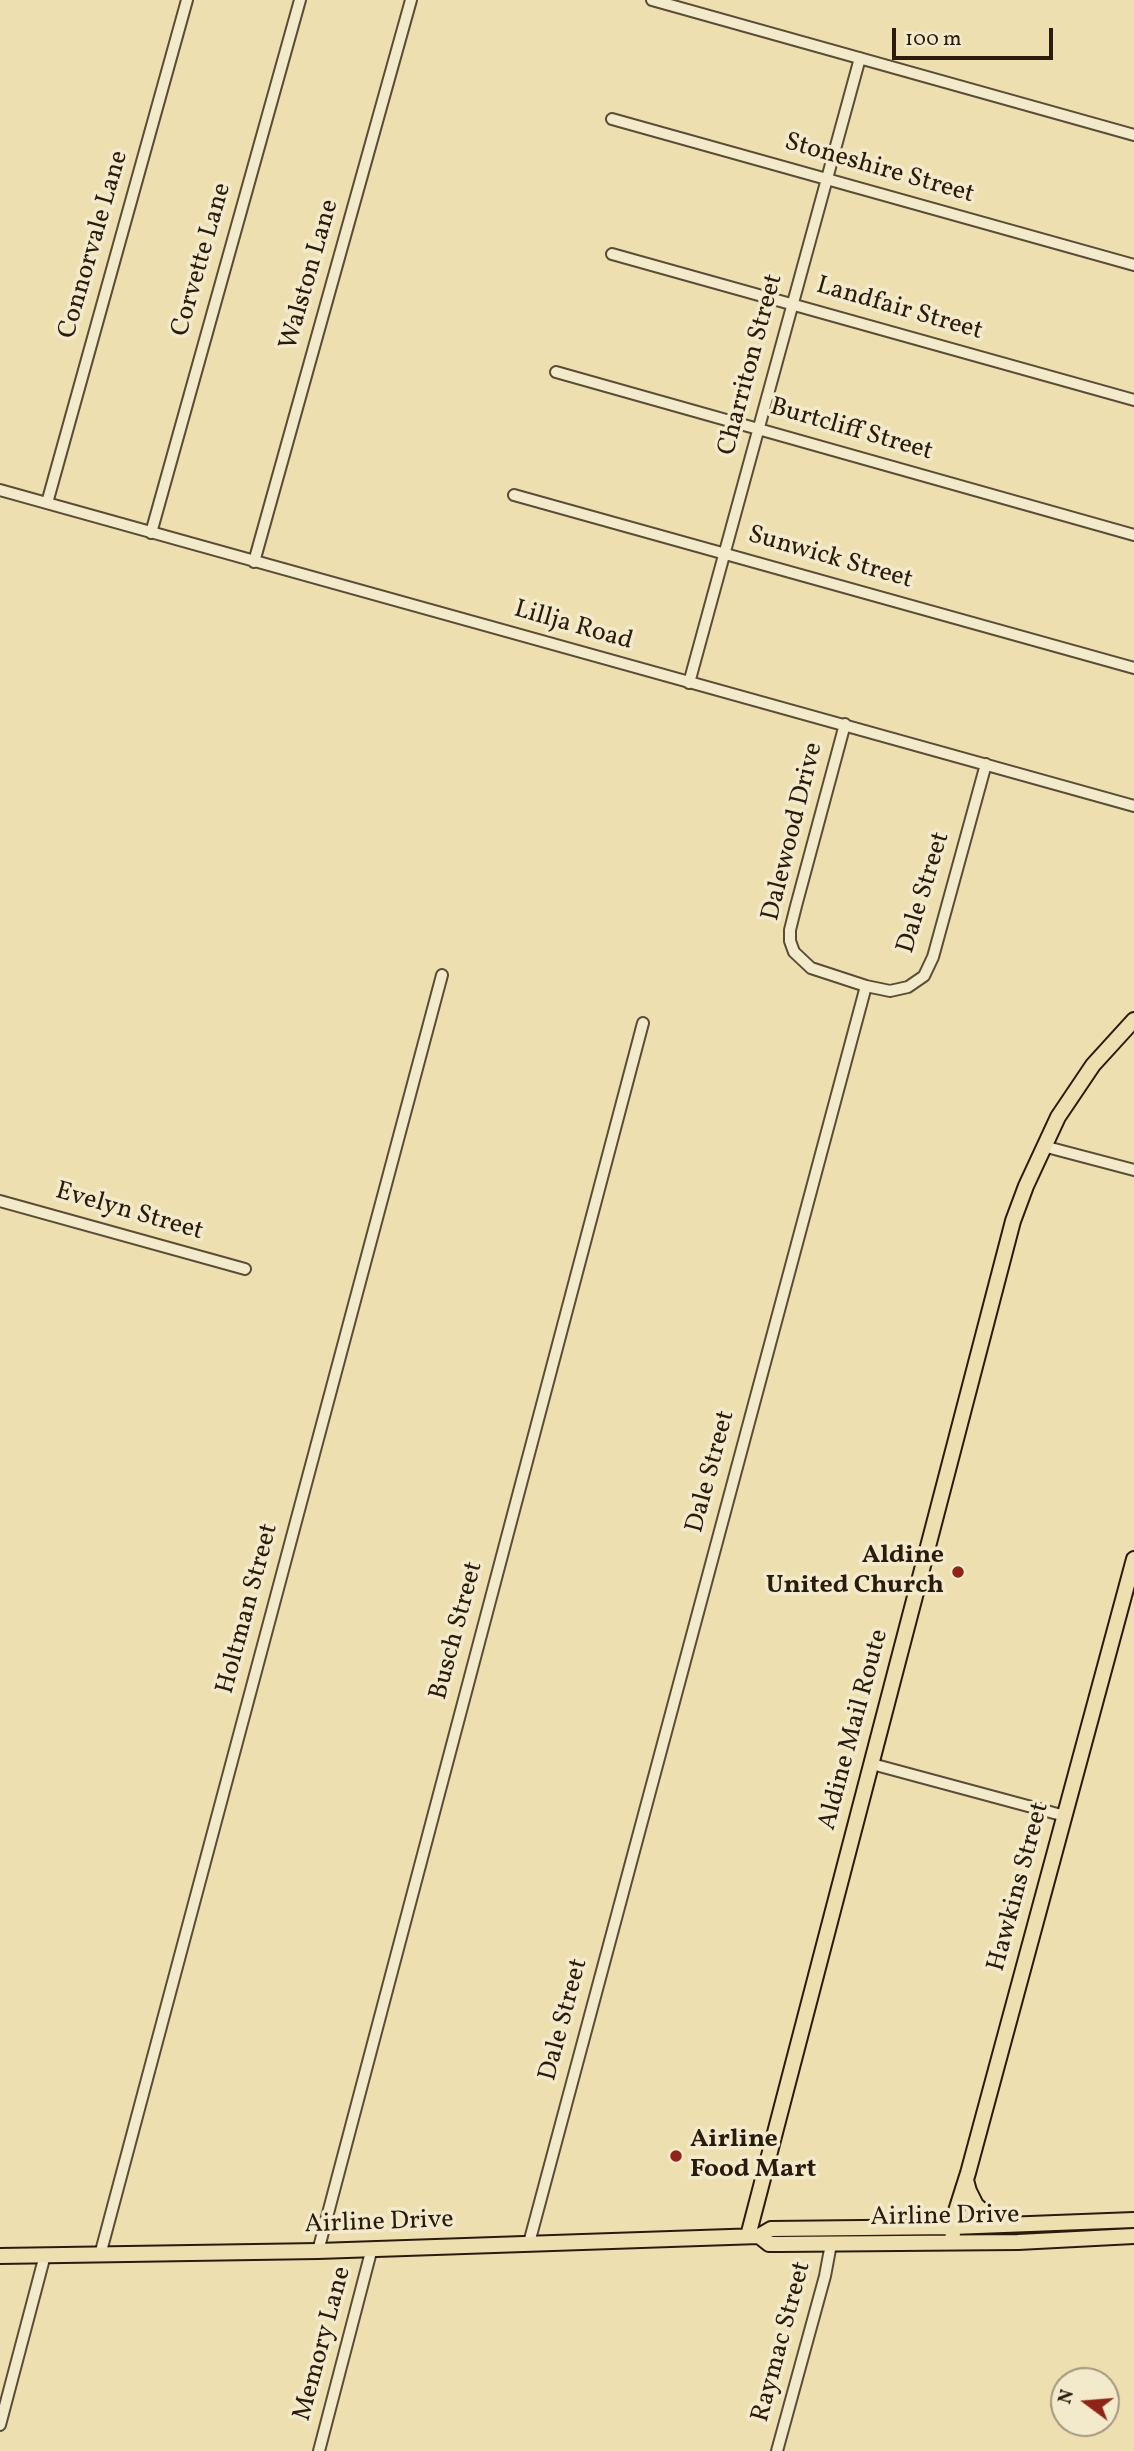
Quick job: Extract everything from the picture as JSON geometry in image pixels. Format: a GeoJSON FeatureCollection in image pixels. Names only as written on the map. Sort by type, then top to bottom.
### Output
{"type":"FeatureCollection","features":[{"type":"Feature","properties":{"kind":"main road","name":"Aldine Mail Route"},"geometry":{"type":"LineString","coordinates":[[754,2236],[872,1765],[1013,1221],[1043,1146],[1058,1117],[1087,1073],[1134,1020]]}},
{"type":"Feature","properties":{"kind":"main road","name":"Hawkins Street"},"geometry":{"type":"LineString","coordinates":[[952,2242],[952,2227],[1134,1559]]}},
{"type":"Feature","properties":{"kind":"main road"},"geometry":{"type":"LineString","coordinates":[[966,2180],[976,2205],[988,2216],[1018,2225]]}},
{"type":"Feature","properties":{"kind":"main road","name":"Airline Drive"},"geometry":{"type":"LineString","coordinates":[[0,2256],[318,2251],[754,2236],[771,2229],[952,2227],[1134,2220]]}},
{"type":"Feature","properties":{"kind":"main road","name":"Airline Drive"},"geometry":{"type":"LineString","coordinates":[[754,2236],[769,2244],[1018,2242],[1134,2236]]}},
{"type":"Feature","properties":{"kind":"street","name":"Connorvale Lane"},"geometry":{"type":"LineString","coordinates":[[47,503],[187,0]]}},
{"type":"Feature","properties":{"kind":"street","name":"Corvette Lane"},"geometry":{"type":"LineString","coordinates":[[151,533],[300,0]]}},
{"type":"Feature","properties":{"kind":"street","name":"Walston Lane"},"geometry":{"type":"LineString","coordinates":[[254,562],[411,0]]}},
{"type":"Feature","properties":{"kind":"street"},"geometry":{"type":"LineString","coordinates":[[652,0],[1134,135]]}},
{"type":"Feature","properties":{"kind":"street","name":"Charriton Street"},"geometry":{"type":"LineString","coordinates":[[689,683],[860,58]]}},
{"type":"Feature","properties":{"kind":"street","name":"Stoneshire Street"},"geometry":{"type":"LineString","coordinates":[[612,119],[1134,265]]}},
{"type":"Feature","properties":{"kind":"street","name":"Landfair Street"},"geometry":{"type":"LineString","coordinates":[[612,254],[1134,400]]}},
{"type":"Feature","properties":{"kind":"street","name":"Burtcliff Street"},"geometry":{"type":"LineString","coordinates":[[556,372],[1134,535]]}},
{"type":"Feature","properties":{"kind":"street","name":"Lillja Road"},"geometry":{"type":"LineString","coordinates":[[0,490],[1134,806]]}},
{"type":"Feature","properties":{"kind":"street","name":"Sunwick Street"},"geometry":{"type":"LineString","coordinates":[[514,495],[1134,668]]}},
{"type":"Feature","properties":{"kind":"street","name":"Dalewood Drive"},"geometry":{"type":"LineString","coordinates":[[845,724],[796,906],[790,942],[794,952],[811,968],[866,986]]}},
{"type":"Feature","properties":{"kind":"street","name":"Dale Street"},"geometry":{"type":"LineString","coordinates":[[529,2243],[866,986],[890,991],[908,987],[924,976],[933,957],[986,764]]}},
{"type":"Feature","properties":{"kind":"street","name":"Holtman Street"},"geometry":{"type":"LineString","coordinates":[[100,2255],[442,975]]}},
{"type":"Feature","properties":{"kind":"street","name":"Busch Street"},"geometry":{"type":"LineString","coordinates":[[318,2251],[643,1023]]}},
{"type":"Feature","properties":{"kind":"street"},"geometry":{"type":"LineString","coordinates":[[1043,1146],[1134,1170]]}},
{"type":"Feature","properties":{"kind":"street","name":"Evelyn Street"},"geometry":{"type":"LineString","coordinates":[[0,1201],[245,1269]]}},
{"type":"Feature","properties":{"kind":"street"},"geometry":{"type":"LineString","coordinates":[[872,1765],[1065,1816]]}},
{"type":"Feature","properties":{"kind":"street","name":"Raymac Street"},"geometry":{"type":"LineString","coordinates":[[777,2451],[825,2276],[831,2244]]}},
{"type":"Feature","properties":{"kind":"street","name":"Memory Lane"},"geometry":{"type":"LineString","coordinates":[[319,2451],[372,2248]]}},
{"type":"Feature","properties":{"kind":"street"},"geometry":{"type":"LineString","coordinates":[[0,2425],[45,2255]]}},
{"type":"Feature","properties":{"kind":"place","name":"Aldine United Church"},"geometry":{"type":"Point","coordinates":[958,1572]}},
{"type":"Feature","properties":{"kind":"place","name":"Airline Food Mart"},"geometry":{"type":"Point","coordinates":[676,2156]}}]}
